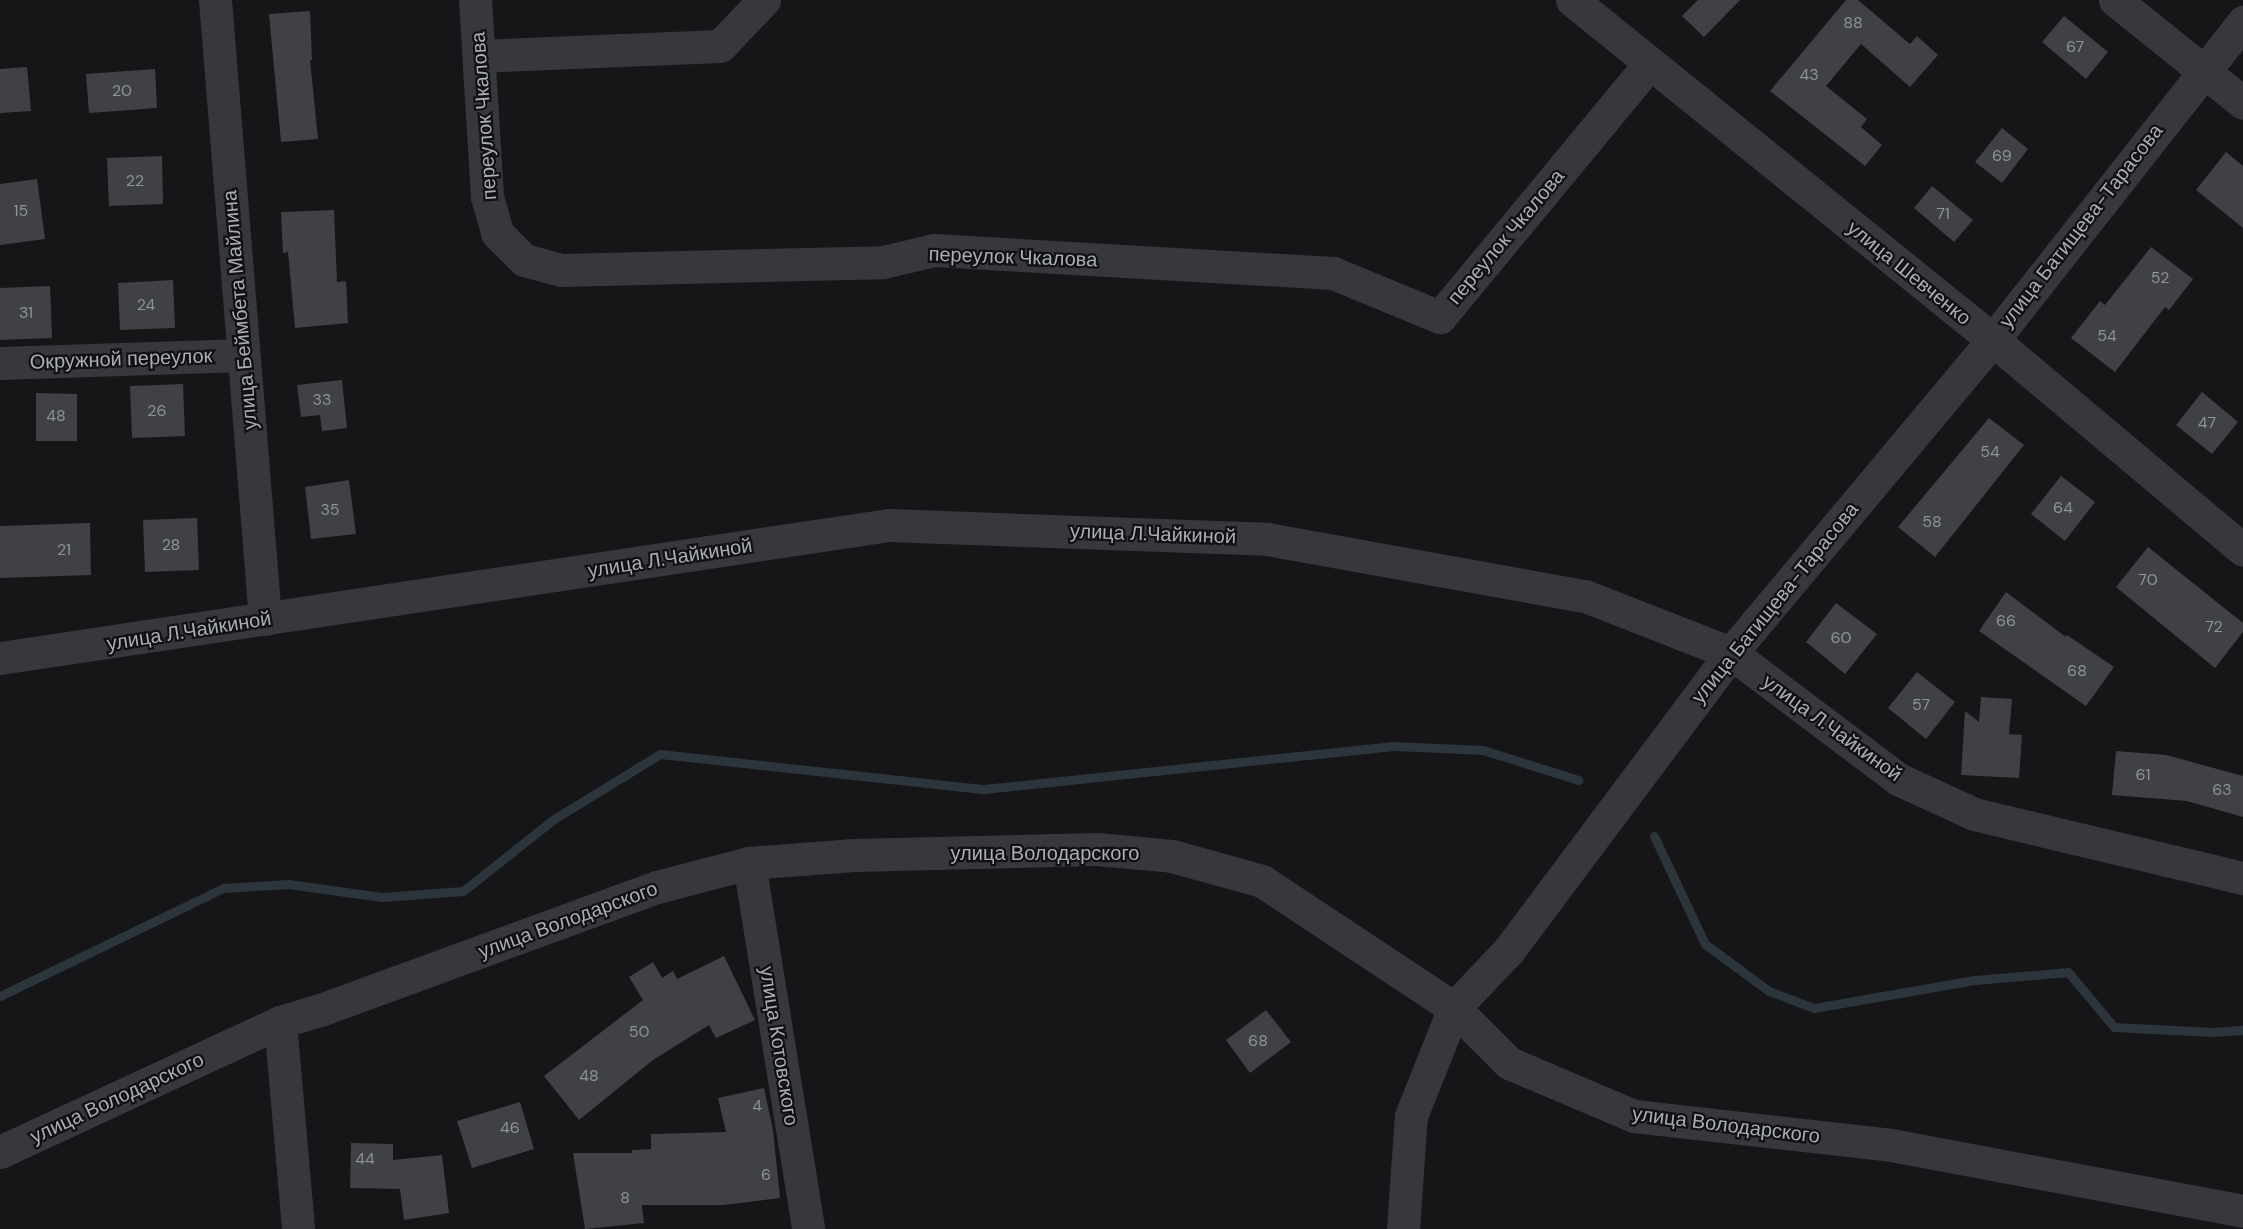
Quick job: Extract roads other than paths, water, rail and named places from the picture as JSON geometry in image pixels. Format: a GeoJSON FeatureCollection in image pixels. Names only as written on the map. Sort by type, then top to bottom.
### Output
{"type":"FeatureCollection","features":[{"type":"Feature","properties":{"kind":"street","name":"улица Беймбета Майлина"},"geometry":{"type":"LineString","coordinates":[[215,0],[265,619]]}},
{"type":"Feature","properties":{"kind":"street","name":"переулок Чкалова"},"geometry":{"type":"LineString","coordinates":[[475,0],[487,197],[497,233],[524,260],[561,270],[883,262],[934,250],[1333,273],[1440,317],[1649,64]]}},
{"type":"Feature","properties":{"kind":"street"},"geometry":{"type":"LineString","coordinates":[[478,56],[720,46],[764,0]]}},
{"type":"Feature","properties":{"kind":"street","name":"улица Шевченко"},"geometry":{"type":"LineString","coordinates":[[1572,0],[1993,340],[2243,550]]}},
{"type":"Feature","properties":{"kind":"street"},"geometry":{"type":"LineString","coordinates":[[2115,0],[2243,103]]}},
{"type":"Feature","properties":{"kind":"street","name":"улица Батищева-Тарасова"},"geometry":{"type":"LineString","coordinates":[[1403,1229],[1411,1116],[1454,1008],[1509,951],[1731,653],[1993,340],[2243,22]]}},
{"type":"Feature","properties":{"kind":"street","name":"Окружной переулок"},"geometry":{"type":"LineString","coordinates":[[0,363],[243,355]]}},
{"type":"Feature","properties":{"kind":"street","name":"улица Л.Чайкиной"},"geometry":{"type":"LineString","coordinates":[[0,658],[890,525],[1267,539],[1585,596],[1731,653],[1898,779],[1974,814],[2243,878]]}},
{"type":"Feature","properties":{"kind":"street","name":"улица Володарского"},"geometry":{"type":"LineString","coordinates":[[0,1152],[280,1022],[323,1010],[657,888],[749,863],[854,855],[1097,849],[1172,856],[1262,881],[1454,1008],[1509,1063],[1634,1116],[1891,1145],[2243,1211]]}},
{"type":"Feature","properties":{"kind":"street","name":"улица Котовского"},"geometry":{"type":"LineString","coordinates":[[749,863],[808,1229]]}},
{"type":"Feature","properties":{"kind":"street"},"geometry":{"type":"LineString","coordinates":[[280,1022],[298,1229]]}},
{"type":"Feature","properties":{"kind":"waterway"},"geometry":{"type":"LineString","coordinates":[[0,996],[223,888],[288,884],[382,897],[463,891],[554,819],[660,754],[984,789],[1394,746],[1483,750],[1578,780]]}},
{"type":"Feature","properties":{"kind":"waterway"},"geometry":{"type":"LineString","coordinates":[[1654,836],[1705,944],[1769,991],[1814,1008],[1975,980],[2068,972],[2114,1027],[2212,1032],[2243,1030]]}}]}
